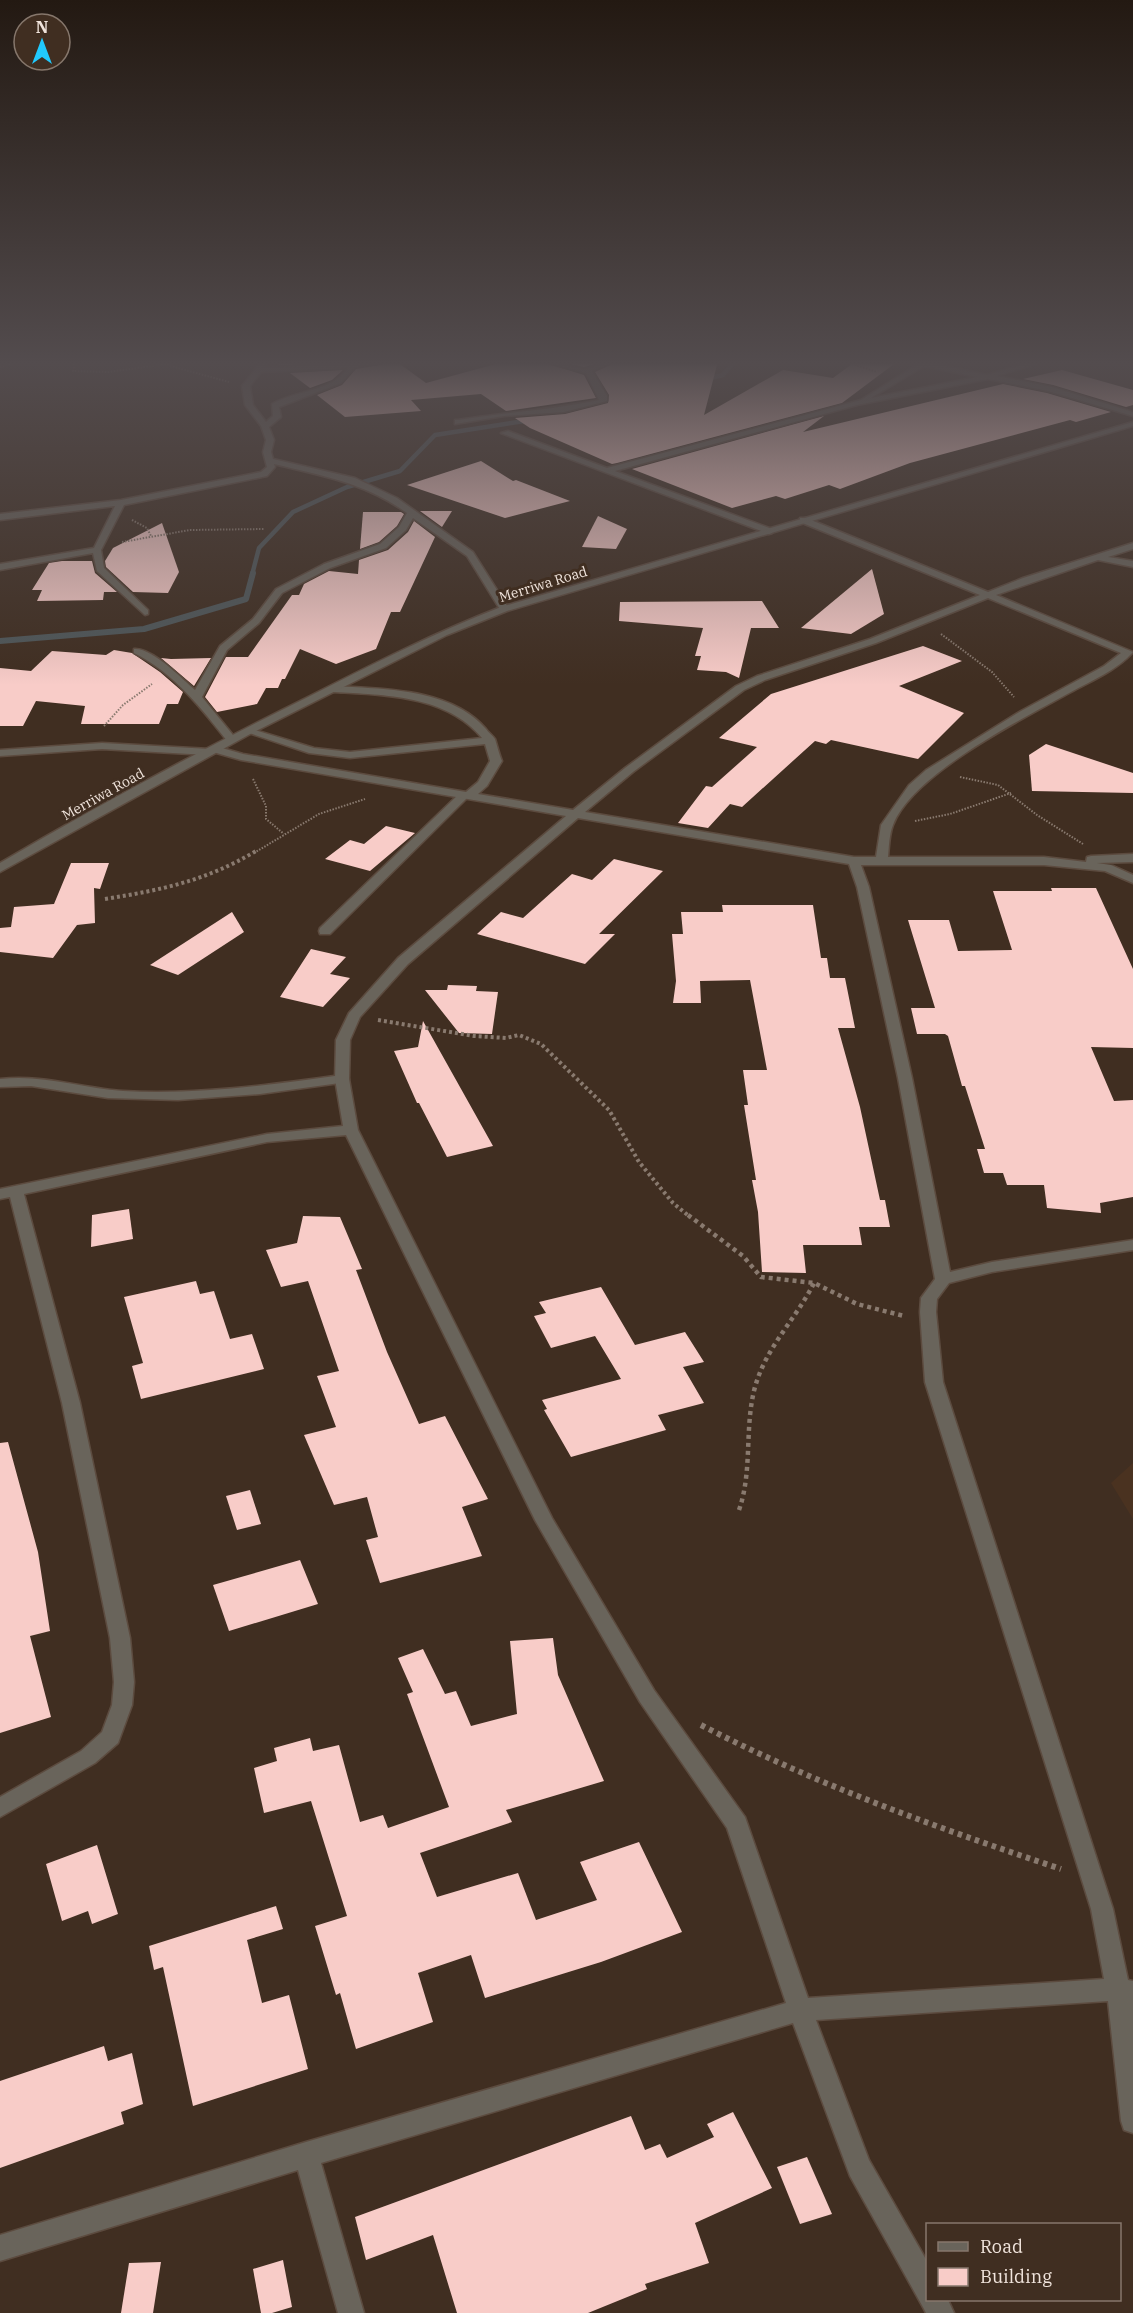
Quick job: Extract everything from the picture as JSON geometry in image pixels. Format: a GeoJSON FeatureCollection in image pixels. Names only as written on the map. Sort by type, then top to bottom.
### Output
{"type":"FeatureCollection","features":[{"type":"Feature","properties":{"kind":"street"},"geometry":{"type":"LineString","coordinates":[[0,517],[121,503],[198,486],[248,479],[264,474],[269,469]]}},
{"type":"Feature","properties":{"kind":"street"},"geometry":{"type":"LineString","coordinates":[[304,469],[352,480],[372,488],[412,512],[444,538],[470,554],[504,609]]}},
{"type":"Feature","properties":{"kind":"street"},"geometry":{"type":"LineString","coordinates":[[601,469],[769,531]]}},
{"type":"Feature","properties":{"kind":"street"},"geometry":{"type":"LineString","coordinates":[[606,471],[614,469]]}},
{"type":"Feature","properties":{"kind":"street","name":"Merriwa Road"},"geometry":{"type":"LineString","coordinates":[[0,868],[248,731],[444,633],[504,609],[979,469]]}},
{"type":"Feature","properties":{"kind":"street"},"geometry":{"type":"LineString","coordinates":[[121,503],[97,550],[100,569],[145,612]]}},
{"type":"Feature","properties":{"kind":"street"},"geometry":{"type":"LineString","coordinates":[[197,697],[223,648],[256,621],[279,591],[327,566],[383,546],[403,528],[412,512]]}},
{"type":"Feature","properties":{"kind":"street"},"geometry":{"type":"LineString","coordinates":[[803,520],[1130,653]]}},
{"type":"Feature","properties":{"kind":"street"},"geometry":{"type":"LineString","coordinates":[[926,2287],[859,2167],[800,2010],[737,1824],[648,1696],[544,1520],[351,1130],[342,1079],[343,1040],[354,1016],[403,961],[629,770],[740,688],[761,678],[873,641],[1026,580],[1133,546]]}},
{"type":"Feature","properties":{"kind":"street"},"geometry":{"type":"LineString","coordinates":[[0,567],[97,550]]}},
{"type":"Feature","properties":{"kind":"street"},"geometry":{"type":"LineString","coordinates":[[1101,558],[1133,564]]}},
{"type":"Feature","properties":{"kind":"street"},"geometry":{"type":"LineString","coordinates":[[138,651],[150,657],[197,697],[232,740]]}},
{"type":"Feature","properties":{"kind":"street"},"geometry":{"type":"LineString","coordinates":[[881,862],[887,825],[913,787],[930,772],[1025,713],[1108,668],[1130,653]]}},
{"type":"Feature","properties":{"kind":"street"},"geometry":{"type":"LineString","coordinates":[[325,931],[412,844],[466,796],[483,784],[496,761],[490,740],[468,716],[436,703],[395,694],[333,689]]}},
{"type":"Feature","properties":{"kind":"street"},"geometry":{"type":"LineString","coordinates":[[248,731],[313,751],[350,755],[490,740]]}},
{"type":"Feature","properties":{"kind":"street"},"geometry":{"type":"LineString","coordinates":[[0,753],[85,747],[211,751],[574,815],[788,848],[854,861],[1044,861],[1133,858]]}},
{"type":"Feature","properties":{"kind":"street"},"geometry":{"type":"LineString","coordinates":[[854,861],[862,887],[905,1078],[943,1279]]}},
{"type":"Feature","properties":{"kind":"street"},"geometry":{"type":"LineString","coordinates":[[1044,861],[1107,868],[1133,879]]}},
{"type":"Feature","properties":{"kind":"street"},"geometry":{"type":"LineString","coordinates":[[0,1083],[25,1081],[120,1095],[174,1096],[249,1092],[342,1079]]}},
{"type":"Feature","properties":{"kind":"street"},"geometry":{"type":"LineString","coordinates":[[0,1808],[88,1757],[111,1737],[122,1705],[124,1683],[120,1638],[70,1403],[8,1192],[267,1138],[351,1130]]}},
{"type":"Feature","properties":{"kind":"street"},"geometry":{"type":"LineString","coordinates":[[1133,1245],[992,1267],[943,1279],[929,1298],[928,1322],[934,1382],[994,1579],[1094,1880],[1126,1990],[1133,2121]]}},
{"type":"Feature","properties":{"kind":"street"},"geometry":{"type":"LineString","coordinates":[[0,2248],[306,2155],[800,2010],[1126,1990]]}},
{"type":"Feature","properties":{"kind":"street"},"geometry":{"type":"LineString","coordinates":[[306,2155],[351,2313]]}},
{"type":"Feature","properties":{"kind":"path"},"geometry":{"type":"LineString","coordinates":[[97,550],[170,532],[226,528],[264,529]]}},
{"type":"Feature","properties":{"kind":"path"},"geometry":{"type":"LineString","coordinates":[[924,620],[992,672],[1025,713]]}},
{"type":"Feature","properties":{"kind":"path"},"geometry":{"type":"LineString","coordinates":[[85,747],[123,705],[168,674]]}},
{"type":"Feature","properties":{"kind":"path"},"geometry":{"type":"LineString","coordinates":[[241,757],[262,796],[266,808],[266,819],[285,834]]}},
{"type":"Feature","properties":{"kind":"path"},"geometry":{"type":"LineString","coordinates":[[930,772],[998,785],[1036,815],[1088,847]]}},
{"type":"Feature","properties":{"kind":"path"},"geometry":{"type":"LineString","coordinates":[[105,899],[194,881],[227,868],[327,811],[410,786]]}},
{"type":"Feature","properties":{"kind":"path"},"geometry":{"type":"LineString","coordinates":[[887,825],[950,814],[1011,793]]}},
{"type":"Feature","properties":{"kind":"path"},"geometry":{"type":"LineString","coordinates":[[354,1016],[474,1036],[506,1038],[519,1035],[534,1040],[559,1060],[604,1103],[616,1119],[639,1162],[687,1216],[743,1256],[761,1277],[814,1283],[857,1304],[928,1322]]}},
{"type":"Feature","properties":{"kind":"path"},"geometry":{"type":"LineString","coordinates":[[739,1510],[748,1482],[752,1408],[759,1373],[777,1340],[806,1300],[814,1283]]}},
{"type":"Feature","properties":{"kind":"path"},"geometry":{"type":"LineString","coordinates":[[689,1719],[748,1751],[832,1786],[950,1832],[1094,1880]]}},
{"type":"Feature","properties":{"kind":"shaded area"},"geometry":{"type":"Polygon","coordinates":[[[1133,1463],[1133,1519],[1111,1483],[1133,1463]]]}},
{"type":"Feature","properties":{"kind":"building"},"geometry":{"type":"Polygon","coordinates":[[[457,469],[494,469],[513,481],[516,480],[570,501],[505,518],[407,485],[457,469]]]}},
{"type":"Feature","properties":{"kind":"building"},"geometry":{"type":"Polygon","coordinates":[[[632,469],[894,469],[840,489],[829,485],[785,499],[776,496],[732,508],[632,469]]]}},
{"type":"Feature","properties":{"kind":"building"},"geometry":{"type":"Polygon","coordinates":[[[420,511],[452,511],[442,527],[420,511]]]}},
{"type":"Feature","properties":{"kind":"building"},"geometry":{"type":"Polygon","coordinates":[[[363,512],[401,512],[404,514],[397,526],[379,542],[360,549],[363,512]]]}},
{"type":"Feature","properties":{"kind":"building"},"geometry":{"type":"Polygon","coordinates":[[[598,516],[627,529],[616,549],[582,547],[598,516]]]}},
{"type":"Feature","properties":{"kind":"building"},"geometry":{"type":"Polygon","coordinates":[[[414,521],[435,537],[400,612],[391,612],[376,649],[336,664],[300,649],[278,688],[266,688],[257,704],[217,712],[205,697],[226,657],[248,657],[292,595],[299,595],[304,584],[329,571],[358,574],[359,560],[388,550],[408,532],[414,521]]]}},
{"type":"Feature","properties":{"kind":"building"},"geometry":{"type":"Polygon","coordinates":[[[162,523],[179,572],[168,593],[133,592],[106,567],[105,561],[113,548],[162,523]]]}},
{"type":"Feature","properties":{"kind":"building"},"geometry":{"type":"Polygon","coordinates":[[[92,561],[95,573],[117,592],[104,592],[103,600],[37,601],[42,590],[32,590],[49,563],[92,561]]]}},
{"type":"Feature","properties":{"kind":"building"},"geometry":{"type":"Polygon","coordinates":[[[872,569],[884,614],[851,634],[801,628],[872,569]]]}},
{"type":"Feature","properties":{"kind":"building"},"geometry":{"type":"Polygon","coordinates":[[[762,601],[779,628],[751,628],[739,678],[726,672],[697,670],[701,656],[695,656],[703,628],[619,621],[620,602],[762,601]]]}},
{"type":"Feature","properties":{"kind":"building"},"geometry":{"type":"Polygon","coordinates":[[[923,646],[962,661],[899,686],[964,713],[918,759],[831,740],[826,744],[815,741],[742,807],[730,804],[708,828],[678,823],[706,786],[712,787],[757,747],[719,738],[771,694],[923,646]]]}},
{"type":"Feature","properties":{"kind":"building"},"geometry":{"type":"Polygon","coordinates":[[[114,650],[132,653],[160,672],[183,692],[178,704],[167,704],[159,724],[81,724],[85,706],[36,701],[23,726],[0,726],[0,668],[31,671],[52,651],[106,655],[114,650]]]}},
{"type":"Feature","properties":{"kind":"building"},"geometry":{"type":"Polygon","coordinates":[[[161,658],[171,659],[211,658],[194,686],[161,658]]]}},
{"type":"Feature","properties":{"kind":"building"},"geometry":{"type":"Polygon","coordinates":[[[1046,744],[1133,773],[1133,793],[1032,791],[1029,755],[1046,744]]]}},
{"type":"Feature","properties":{"kind":"building"},"geometry":{"type":"Polygon","coordinates":[[[386,826],[415,833],[370,871],[325,859],[350,840],[364,844],[386,826]]]}},
{"type":"Feature","properties":{"kind":"building"},"geometry":{"type":"Polygon","coordinates":[[[614,859],[663,871],[599,934],[615,934],[585,964],[477,934],[501,912],[523,918],[572,874],[592,880],[614,859]]]}},
{"type":"Feature","properties":{"kind":"building"},"geometry":{"type":"Polygon","coordinates":[[[71,863],[109,863],[100,889],[94,888],[95,923],[77,925],[53,958],[0,952],[0,928],[11,927],[14,907],[54,904],[71,863]]]}},
{"type":"Feature","properties":{"kind":"building"},"geometry":{"type":"Polygon","coordinates":[[[1051,888],[1096,888],[1133,969],[1133,1048],[1091,1047],[1114,1101],[1133,1100],[1133,1197],[1100,1203],[1101,1213],[1047,1208],[1044,1185],[1007,1185],[1003,1173],[984,1173],[977,1149],[985,1149],[965,1086],[962,1086],[948,1036],[945,1034],[917,1034],[911,1008],[935,1008],[908,920],[949,920],[958,951],[1012,950],[993,891],[1052,891],[1051,888]]]}},
{"type":"Feature","properties":{"kind":"building"},"geometry":{"type":"Polygon","coordinates":[[[722,905],[813,905],[821,958],[827,958],[830,978],[845,978],[855,1028],[838,1028],[860,1107],[880,1200],[885,1200],[890,1227],[859,1227],[862,1245],[803,1245],[806,1273],[762,1272],[758,1212],[752,1180],[756,1180],[744,1105],[748,1105],[743,1070],[767,1070],[750,980],[700,981],[701,1003],[673,1003],[676,981],[672,934],[683,934],[681,912],[723,912],[722,905]]]}},
{"type":"Feature","properties":{"kind":"building"},"geometry":{"type":"Polygon","coordinates":[[[232,912],[244,932],[178,975],[150,965],[232,912]]]}},
{"type":"Feature","properties":{"kind":"building"},"geometry":{"type":"Polygon","coordinates":[[[311,949],[346,957],[330,974],[350,978],[323,1007],[280,997],[311,949]]]}},
{"type":"Feature","properties":{"kind":"building"},"geometry":{"type":"Polygon","coordinates":[[[448,985],[477,986],[476,991],[498,992],[492,1034],[459,1033],[425,990],[447,990],[448,985]]]}},
{"type":"Feature","properties":{"kind":"building"},"geometry":{"type":"Polygon","coordinates":[[[423,1021],[493,1146],[447,1157],[417,1103],[394,1051],[418,1047],[423,1021]]]}},
{"type":"Feature","properties":{"kind":"building"},"geometry":{"type":"Polygon","coordinates":[[[129,1209],[133,1239],[91,1247],[92,1215],[129,1209]]]}},
{"type":"Feature","properties":{"kind":"building"},"geometry":{"type":"Polygon","coordinates":[[[303,1216],[340,1217],[362,1269],[356,1270],[387,1352],[419,1424],[445,1416],[488,1499],[462,1507],[482,1556],[380,1583],[366,1540],[378,1537],[367,1497],[334,1505],[304,1435],[336,1427],[317,1376],[339,1371],[308,1281],[281,1287],[266,1250],[297,1243],[303,1216]]]}},
{"type":"Feature","properties":{"kind":"building"},"geometry":{"type":"Polygon","coordinates":[[[196,1281],[200,1294],[214,1291],[230,1339],[252,1334],[264,1369],[141,1399],[132,1366],[143,1363],[124,1297],[196,1281]]]}},
{"type":"Feature","properties":{"kind":"building"},"geometry":{"type":"Polygon","coordinates":[[[601,1287],[635,1345],[685,1332],[704,1362],[683,1367],[704,1403],[658,1415],[666,1430],[571,1457],[544,1410],[547,1409],[542,1400],[621,1379],[595,1336],[551,1348],[534,1316],[546,1313],[539,1302],[601,1287]]]}},
{"type":"Feature","properties":{"kind":"building"},"geometry":{"type":"Polygon","coordinates":[[[8,1442],[38,1552],[50,1631],[30,1636],[51,1717],[0,1733],[0,1443],[8,1442]]]}},
{"type":"Feature","properties":{"kind":"building"},"geometry":{"type":"Polygon","coordinates":[[[250,1490],[261,1524],[237,1530],[226,1496],[250,1490]]]}},
{"type":"Feature","properties":{"kind":"building"},"geometry":{"type":"Polygon","coordinates":[[[300,1560],[318,1604],[229,1631],[213,1585],[300,1560]]]}},
{"type":"Feature","properties":{"kind":"building"},"geometry":{"type":"Polygon","coordinates":[[[553,1638],[558,1675],[604,1781],[506,1810],[512,1822],[420,1853],[437,1897],[518,1873],[536,1920],[597,1900],[580,1862],[639,1842],[682,1932],[601,1962],[485,1998],[471,1955],[418,1973],[433,2022],[356,2049],[340,1993],[336,1995],[315,1926],[347,1916],[311,1801],[264,1813],[254,1768],[277,1761],[274,1748],[310,1738],[313,1751],[339,1745],[360,1822],[383,1815],[388,1828],[449,1807],[407,1694],[413,1692],[398,1658],[423,1649],[445,1694],[456,1691],[471,1726],[517,1714],[510,1641],[553,1638]]]}},
{"type":"Feature","properties":{"kind":"building"},"geometry":{"type":"Polygon","coordinates":[[[97,1845],[118,1914],[92,1924],[88,1911],[62,1921],[46,1864],[97,1845]]]}},
{"type":"Feature","properties":{"kind":"building"},"geometry":{"type":"Polygon","coordinates":[[[276,1906],[283,1929],[247,1940],[262,2003],[289,1995],[308,2069],[193,2106],[163,1967],[154,1970],[149,1946],[276,1906]]]}},
{"type":"Feature","properties":{"kind":"building"},"geometry":{"type":"Polygon","coordinates":[[[104,2046],[108,2061],[132,2053],[143,2104],[121,2112],[124,2124],[0,2168],[0,2081],[104,2046]]]}},
{"type":"Feature","properties":{"kind":"building"},"geometry":{"type":"Polygon","coordinates":[[[733,2112],[772,2188],[695,2223],[709,2263],[645,2284],[647,2289],[588,2313],[457,2313],[433,2235],[366,2260],[355,2217],[631,2116],[645,2150],[660,2144],[667,2158],[714,2137],[707,2124],[733,2112]]]}},
{"type":"Feature","properties":{"kind":"building"},"geometry":{"type":"Polygon","coordinates":[[[807,2157],[832,2214],[800,2224],[777,2167],[807,2157]]]}},
{"type":"Feature","properties":{"kind":"building"},"geometry":{"type":"Polygon","coordinates":[[[283,2260],[292,2307],[272,2313],[261,2313],[253,2269],[283,2260]]]}},
{"type":"Feature","properties":{"kind":"building"},"geometry":{"type":"Polygon","coordinates":[[[161,2262],[153,2313],[121,2313],[129,2263],[161,2262]]]}},
{"type":"Feature","properties":{"kind":"waterway"},"geometry":{"type":"LineString","coordinates":[[252,575],[259,548],[293,512],[347,487],[402,469]]}},
{"type":"Feature","properties":{"kind":"waterway"},"geometry":{"type":"LineString","coordinates":[[0,641],[144,629],[246,599],[253,573]]}}]}
